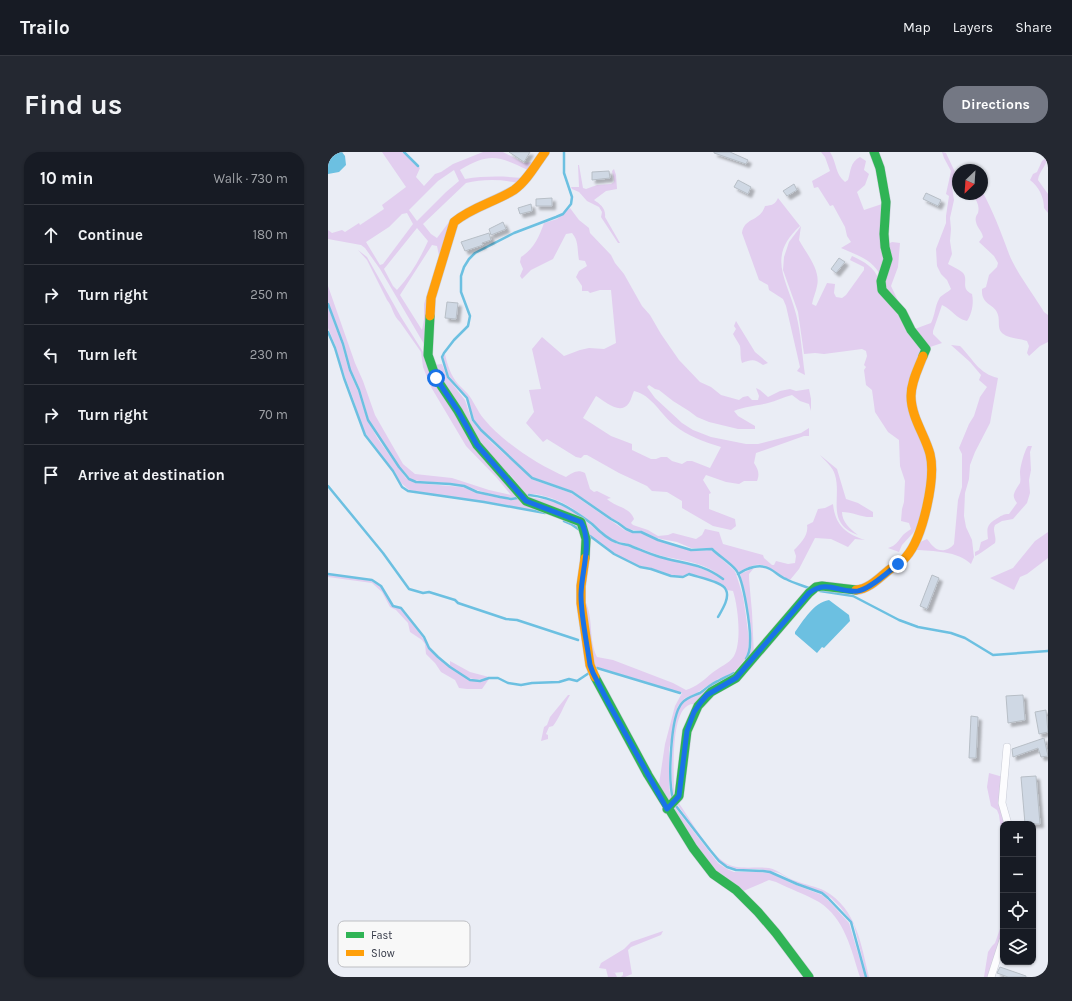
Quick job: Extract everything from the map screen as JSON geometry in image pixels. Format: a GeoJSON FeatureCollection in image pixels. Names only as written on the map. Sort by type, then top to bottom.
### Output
{"type":"FeatureCollection","features":[{"type":"Feature","properties":{"kind":"street"},"geometry":{"type":"LineString","coordinates":[[545,152],[524,180],[515,189],[503,196],[479,206],[454,222],[431,298],[428,355],[436,378],[458,411],[477,445],[526,501],[581,522],[586,537],[581,594],[590,665],[599,685],[667,809],[711,872],[739,892],[778,936],[809,977]]}},
{"type":"Feature","properties":{"kind":"street"},"geometry":{"type":"LineString","coordinates":[[667,809],[679,796],[687,731],[694,712],[707,695],[736,678],[809,593],[816,588],[822,586],[859,591],[866,588],[906,557],[911,552],[924,518],[932,470],[931,458],[911,405],[910,394],[926,349],[911,330],[902,312],[882,290],[881,281],[888,259],[884,234],[886,202],[880,168],[874,152]]}},
{"type":"Feature","properties":{"kind":"street"},"geometry":{"type":"LineString","coordinates":[[1007,747],[1002,804],[1007,821]]}},
{"type":"Feature","properties":{"kind":"street"},"geometry":{"type":"LineString","coordinates":[[991,977],[1000,949]]}},
{"type":"Feature","properties":{"kind":"shaded area"},"geometry":{"type":"Polygon","coordinates":[[[382,152],[402,152],[420,168],[416,177],[424,186],[435,174],[453,164],[483,152],[503,152],[524,163],[532,162],[528,170],[501,159],[494,158],[479,160],[470,164],[460,170],[465,179],[479,177],[523,178],[518,183],[492,180],[466,183],[423,224],[431,234],[437,238],[454,217],[440,260],[437,246],[432,245],[400,295],[422,330],[424,320],[424,304],[429,288],[424,344],[380,269],[365,248],[361,245],[328,239],[328,230],[332,233],[342,230],[345,232],[359,223],[360,225],[384,209],[382,205],[406,187],[382,152]],[[454,170],[438,181],[409,210],[417,221],[459,181],[454,170]],[[407,213],[402,214],[389,227],[366,242],[380,265],[383,264],[413,224],[407,213]],[[417,228],[384,269],[393,286],[397,290],[414,267],[428,241],[417,228]]]}},
{"type":"Feature","properties":{"kind":"shaded area"},"geometry":{"type":"Polygon","coordinates":[[[821,152],[830,152],[839,175],[845,182],[848,180],[854,161],[860,157],[866,161],[864,170],[869,174],[865,185],[857,192],[864,210],[885,203],[888,259],[881,277],[874,266],[869,262],[841,248],[851,242],[847,236],[845,227],[833,205],[830,206],[818,187],[814,188],[812,181],[830,171],[825,157],[821,152]]]}},
{"type":"Feature","properties":{"kind":"shaded area"},"geometry":{"type":"Polygon","coordinates":[[[942,152],[946,153],[952,166],[952,200],[954,200],[950,218],[950,241],[952,254],[948,264],[962,272],[964,275],[966,289],[972,294],[973,297],[973,305],[967,321],[963,320],[942,305],[933,334],[942,343],[927,348],[912,330],[931,323],[939,299],[951,289],[947,280],[941,274],[937,266],[936,249],[946,223],[949,196],[946,194],[951,171],[942,152]]]}},
{"type":"Feature","properties":{"kind":"shaded area"},"geometry":{"type":"Polygon","coordinates":[[[1048,156],[1047,162],[1038,180],[1048,194],[1048,213],[1044,208],[1040,192],[1030,180],[1033,174],[1037,172],[1042,161],[1048,156]]]}},
{"type":"Feature","properties":{"kind":"shaded area"},"geometry":{"type":"Polygon","coordinates":[[[578,165],[583,188],[586,189],[597,185],[611,184],[614,182],[612,171],[614,169],[617,189],[606,191],[594,200],[604,209],[605,217],[620,243],[618,243],[601,217],[602,212],[599,207],[587,201],[579,192],[572,189],[571,187],[579,187],[578,165]]]}},
{"type":"Feature","properties":{"kind":"shaded area"},"geometry":{"type":"Polygon","coordinates":[[[778,198],[800,226],[790,237],[781,258],[784,279],[798,321],[805,375],[797,371],[800,367],[786,306],[783,299],[769,290],[768,285],[759,280],[742,233],[746,224],[760,215],[765,206],[773,204],[778,198]]]}},
{"type":"Feature","properties":{"kind":"shaded area"},"geometry":{"type":"Polygon","coordinates":[[[986,200],[1012,261],[1044,312],[1048,315],[1048,342],[1040,346],[1029,356],[1027,353],[1029,346],[1027,341],[1008,336],[1000,331],[999,317],[996,311],[986,302],[982,295],[982,289],[986,287],[989,275],[997,267],[998,263],[994,256],[979,242],[983,237],[976,221],[978,205],[976,201],[986,200]]]}},
{"type":"Feature","properties":{"kind":"shaded area"},"geometry":{"type":"Polygon","coordinates":[[[570,208],[579,220],[589,228],[590,233],[611,255],[615,263],[624,274],[642,306],[650,315],[679,360],[700,382],[711,387],[721,395],[739,400],[748,396],[752,400],[758,400],[759,396],[756,388],[768,397],[780,391],[790,389],[796,391],[809,389],[811,411],[809,404],[800,401],[792,395],[768,403],[734,411],[738,416],[755,426],[755,429],[738,429],[709,422],[697,417],[659,390],[649,385],[647,387],[655,398],[682,423],[693,430],[711,437],[746,444],[758,444],[801,433],[809,428],[809,436],[804,436],[756,453],[754,463],[758,472],[757,481],[744,481],[739,484],[726,482],[706,475],[703,480],[711,493],[709,494],[709,509],[735,519],[736,526],[731,530],[713,526],[682,508],[682,501],[667,492],[652,491],[647,486],[619,473],[587,455],[584,455],[581,458],[576,457],[547,439],[543,442],[526,423],[534,412],[529,390],[541,389],[532,349],[542,337],[564,356],[589,348],[604,349],[616,343],[611,290],[600,290],[590,293],[588,291],[582,291],[582,286],[576,277],[579,271],[587,266],[585,261],[579,260],[577,242],[572,233],[566,234],[553,259],[531,270],[522,279],[520,276],[523,269],[520,262],[521,257],[526,254],[536,242],[544,223],[557,219],[570,208]],[[634,391],[629,403],[625,407],[621,408],[612,406],[596,396],[583,418],[611,436],[632,444],[632,450],[651,459],[667,457],[672,461],[682,464],[687,461],[692,461],[710,468],[721,447],[696,438],[679,429],[669,421],[651,401],[640,393],[634,391]]]}},
{"type":"Feature","properties":{"kind":"shaded area"},"geometry":{"type":"Polygon","coordinates":[[[801,226],[799,240],[815,268],[818,280],[812,304],[816,306],[827,283],[835,284],[834,293],[836,297],[842,298],[846,295],[864,270],[864,267],[850,260],[852,256],[872,268],[923,347],[911,381],[930,458],[922,519],[913,533],[902,545],[899,552],[888,548],[895,545],[903,535],[911,529],[909,523],[901,521],[905,481],[900,466],[899,440],[888,432],[875,412],[872,390],[866,385],[864,370],[866,367],[864,365],[867,356],[866,351],[862,349],[824,354],[804,354],[798,312],[783,270],[784,257],[789,242],[801,226]]]}},
{"type":"Feature","properties":{"kind":"shaded area"},"geometry":{"type":"Polygon","coordinates":[[[892,242],[900,243],[898,267],[891,286],[903,311],[885,288],[888,244],[892,242]]]}},
{"type":"Feature","properties":{"kind":"shaded area"},"geometry":{"type":"Polygon","coordinates":[[[358,250],[367,257],[401,317],[425,355],[426,360],[518,497],[511,498],[497,496],[451,483],[413,480],[399,467],[369,420],[360,389],[350,369],[344,343],[328,302],[328,286],[375,415],[403,464],[415,474],[452,478],[489,490],[511,495],[466,446],[431,387],[423,367],[421,352],[396,317],[367,260],[358,250]]]}},
{"type":"Feature","properties":{"kind":"shaded area"},"geometry":{"type":"Polygon","coordinates":[[[328,307],[342,345],[349,371],[358,391],[368,421],[378,439],[406,478],[416,483],[462,487],[489,496],[511,500],[520,499],[575,522],[581,530],[571,522],[543,511],[533,511],[484,501],[475,501],[409,490],[400,482],[394,471],[365,433],[361,425],[336,347],[328,328],[328,307]]]}},
{"type":"Feature","properties":{"kind":"shaded area"},"geometry":{"type":"Polygon","coordinates":[[[736,321],[755,352],[768,363],[763,365],[753,360],[742,363],[740,346],[733,334],[736,329],[734,326],[736,321]]]}},
{"type":"Feature","properties":{"kind":"shaded area"},"geometry":{"type":"Polygon","coordinates":[[[951,345],[960,346],[981,369],[991,376],[998,378],[990,423],[970,465],[969,479],[965,493],[964,516],[966,527],[972,540],[974,557],[971,564],[959,556],[952,554],[937,551],[915,550],[918,543],[927,539],[936,549],[939,550],[947,549],[954,544],[958,500],[962,487],[962,454],[959,448],[974,416],[980,397],[987,387],[979,380],[981,375],[970,362],[951,345]]]}},
{"type":"Feature","properties":{"kind":"shaded area"},"geometry":{"type":"Polygon","coordinates":[[[445,354],[453,377],[467,393],[479,413],[492,428],[511,445],[533,460],[555,472],[566,477],[577,471],[585,473],[590,489],[611,498],[607,499],[629,512],[634,519],[631,523],[633,525],[648,530],[658,536],[673,533],[696,539],[702,535],[705,529],[719,532],[723,544],[763,555],[764,558],[772,565],[774,565],[776,561],[788,564],[795,563],[796,556],[794,550],[804,539],[807,532],[807,525],[813,522],[818,509],[825,508],[833,504],[836,518],[843,528],[852,535],[865,540],[855,539],[848,547],[831,539],[815,538],[799,569],[790,580],[762,565],[748,567],[739,572],[714,549],[691,548],[677,542],[656,538],[641,531],[626,529],[619,522],[572,491],[532,477],[481,429],[474,420],[468,398],[449,376],[443,357],[445,354]]]}},
{"type":"Feature","properties":{"kind":"shaded area"},"geometry":{"type":"Polygon","coordinates":[[[442,364],[447,377],[465,400],[472,421],[492,443],[531,479],[571,493],[626,531],[641,533],[658,541],[691,551],[712,550],[735,571],[743,596],[749,640],[748,651],[746,658],[731,674],[718,679],[695,694],[685,698],[678,706],[669,750],[669,787],[672,803],[663,798],[659,784],[665,744],[675,706],[682,693],[597,667],[594,668],[585,601],[588,608],[594,650],[597,657],[613,660],[673,683],[686,690],[700,683],[734,656],[739,633],[733,591],[727,590],[719,583],[714,581],[688,573],[683,577],[640,566],[614,554],[588,534],[587,529],[530,499],[513,478],[479,442],[433,365],[442,364]],[[534,494],[529,495],[530,497],[553,501],[575,512],[601,534],[615,543],[661,558],[688,564],[714,573],[724,580],[718,574],[704,566],[658,555],[615,541],[566,504],[534,494]]]}},
{"type":"Feature","properties":{"kind":"shaded area"},"geometry":{"type":"Polygon","coordinates":[[[1028,446],[1032,446],[1030,452],[1030,493],[1027,503],[1013,519],[1002,521],[995,525],[995,543],[975,556],[975,552],[979,550],[981,542],[988,539],[987,530],[990,523],[1002,515],[1009,514],[1017,503],[1014,495],[1020,483],[1021,467],[1024,454],[1028,446]]]}},
{"type":"Feature","properties":{"kind":"shaded area"},"geometry":{"type":"Polygon","coordinates":[[[820,455],[837,469],[846,499],[858,503],[873,512],[873,517],[869,517],[842,512],[843,519],[849,528],[858,535],[848,530],[841,524],[837,509],[837,484],[835,475],[831,467],[820,455]]]}},
{"type":"Feature","properties":{"kind":"shaded area"},"geometry":{"type":"Polygon","coordinates":[[[1048,532],[1048,558],[1027,574],[1020,577],[1014,590],[990,578],[1013,568],[1035,541],[1048,532]]]}},
{"type":"Feature","properties":{"kind":"shaded area"},"geometry":{"type":"Polygon","coordinates":[[[754,568],[749,574],[749,579],[754,656],[740,672],[695,704],[686,707],[680,716],[676,729],[674,745],[674,801],[672,751],[678,712],[684,701],[705,691],[717,682],[732,676],[748,658],[751,648],[751,627],[740,574],[754,568]]]}},
{"type":"Feature","properties":{"kind":"shaded area"},"geometry":{"type":"Polygon","coordinates":[[[328,574],[371,581],[380,586],[393,606],[401,609],[429,648],[450,668],[470,680],[480,681],[489,679],[482,689],[459,688],[455,680],[441,672],[426,654],[425,644],[422,640],[410,632],[408,623],[396,610],[390,607],[382,592],[372,583],[328,577],[328,574]]]}},
{"type":"Feature","properties":{"kind":"shaded area"},"geometry":{"type":"Polygon","coordinates":[[[450,661],[470,672],[489,677],[483,679],[468,678],[450,667],[450,661]]]}},
{"type":"Feature","properties":{"kind":"shaded area"},"geometry":{"type":"Polygon","coordinates":[[[568,695],[570,695],[557,720],[553,726],[549,727],[546,734],[548,735],[548,739],[541,741],[544,727],[568,695]]]}},
{"type":"Feature","properties":{"kind":"shaded area"},"geometry":{"type":"Polygon","coordinates":[[[989,773],[1003,777],[1004,821],[1000,821],[1000,822],[997,810],[991,806],[987,787],[989,773]]]}},
{"type":"Feature","properties":{"kind":"shaded area"},"geometry":{"type":"Polygon","coordinates":[[[678,802],[711,850],[724,862],[729,865],[740,867],[773,869],[792,880],[822,889],[836,899],[851,918],[856,929],[869,977],[867,977],[854,925],[831,898],[821,892],[795,882],[779,873],[759,869],[737,869],[724,864],[719,860],[704,842],[677,804],[678,802]]]}},
{"type":"Feature","properties":{"kind":"shaded area"},"geometry":{"type":"Polygon","coordinates":[[[674,806],[718,863],[727,869],[734,872],[771,873],[791,883],[822,895],[829,901],[849,923],[865,977],[860,977],[846,935],[835,917],[828,909],[808,896],[769,880],[741,892],[715,872],[670,809],[674,806]]]}},
{"type":"Feature","properties":{"kind":"shaded area"},"geometry":{"type":"Polygon","coordinates":[[[1000,929],[1000,942],[988,977],[984,977],[988,952],[995,943],[1000,929]]]}},
{"type":"Feature","properties":{"kind":"shaded area"},"geometry":{"type":"Polygon","coordinates":[[[663,931],[661,935],[631,947],[628,950],[632,974],[621,977],[623,972],[612,973],[615,973],[617,977],[608,977],[606,969],[599,968],[601,963],[624,949],[631,942],[663,931]]]}},
{"type":"Feature","properties":{"kind":"water"},"geometry":{"type":"Polygon","coordinates":[[[328,152],[342,152],[345,156],[346,165],[339,172],[328,174],[328,152]]]}},
{"type":"Feature","properties":{"kind":"water"},"geometry":{"type":"Polygon","coordinates":[[[829,600],[849,615],[850,621],[824,648],[822,647],[817,653],[795,634],[795,632],[805,617],[814,608],[829,600]]]}},
{"type":"Feature","properties":{"kind":"building"},"geometry":{"type":"Polygon","coordinates":[[[509,152],[530,152],[524,162],[509,152]]]}},
{"type":"Feature","properties":{"kind":"building"},"geometry":{"type":"Polygon","coordinates":[[[714,152],[730,152],[748,160],[746,164],[714,152]]]}},
{"type":"Feature","properties":{"kind":"building"},"geometry":{"type":"Polygon","coordinates":[[[609,171],[610,178],[592,180],[592,172],[609,171]]]}},
{"type":"Feature","properties":{"kind":"building"},"geometry":{"type":"Polygon","coordinates":[[[738,180],[751,187],[748,194],[734,187],[738,180]]]}},
{"type":"Feature","properties":{"kind":"building"},"geometry":{"type":"Polygon","coordinates":[[[794,184],[797,190],[787,196],[783,191],[794,184]]]}},
{"type":"Feature","properties":{"kind":"building"},"geometry":{"type":"Polygon","coordinates":[[[926,193],[941,200],[938,206],[923,199],[926,193]]]}},
{"type":"Feature","properties":{"kind":"building"},"geometry":{"type":"Polygon","coordinates":[[[552,198],[552,206],[536,206],[536,199],[552,198]]]}},
{"type":"Feature","properties":{"kind":"building"},"geometry":{"type":"Polygon","coordinates":[[[531,204],[532,211],[520,214],[518,208],[531,204]]]}},
{"type":"Feature","properties":{"kind":"building"},"geometry":{"type":"Polygon","coordinates":[[[503,222],[506,229],[491,235],[489,229],[503,222]]]}},
{"type":"Feature","properties":{"kind":"building"},"geometry":{"type":"Polygon","coordinates":[[[489,233],[491,240],[482,243],[483,245],[465,251],[461,242],[489,233]]]}},
{"type":"Feature","properties":{"kind":"building"},"geometry":{"type":"Polygon","coordinates":[[[839,258],[845,262],[836,273],[831,269],[839,258]]]}},
{"type":"Feature","properties":{"kind":"building"},"geometry":{"type":"Polygon","coordinates":[[[447,302],[458,303],[456,319],[445,318],[447,302]]]}},
{"type":"Feature","properties":{"kind":"building"},"geometry":{"type":"Polygon","coordinates":[[[932,575],[939,578],[927,609],[920,606],[932,575]]]}},
{"type":"Feature","properties":{"kind":"building"},"geometry":{"type":"Polygon","coordinates":[[[1023,695],[1025,720],[1008,723],[1006,696],[1023,695]]]}},
{"type":"Feature","properties":{"kind":"building"},"geometry":{"type":"Polygon","coordinates":[[[1046,710],[1048,732],[1039,734],[1035,712],[1046,710]]]}},
{"type":"Feature","properties":{"kind":"building"},"geometry":{"type":"Polygon","coordinates":[[[971,716],[978,717],[976,758],[969,758],[971,716]]]}},
{"type":"Feature","properties":{"kind":"building"},"geometry":{"type":"Polygon","coordinates":[[[1044,738],[1048,756],[1041,757],[1038,748],[1013,757],[1012,749],[1044,738]]]}},
{"type":"Feature","properties":{"kind":"building"},"geometry":{"type":"Polygon","coordinates":[[[1036,776],[1040,824],[1036,824],[1036,821],[1025,821],[1021,777],[1036,776]]]}},
{"type":"Feature","properties":{"kind":"building"},"geometry":{"type":"Polygon","coordinates":[[[1000,967],[1026,977],[1008,977],[997,973],[1000,967]]]}},
{"type":"Feature","properties":{"kind":"waterway"},"geometry":{"type":"LineString","coordinates":[[404,152],[418,166]]}},
{"type":"Feature","properties":{"kind":"waterway"},"geometry":{"type":"LineString","coordinates":[[564,152],[564,173],[572,197],[571,204],[563,214],[514,233],[475,253],[464,267],[461,276],[461,292],[470,316],[468,326],[454,340],[442,357],[448,377],[467,398],[473,420],[481,430],[532,478],[572,492],[626,529],[633,532],[641,532],[658,540],[691,550],[712,549],[733,567],[739,575],[742,584],[748,617],[750,645],[749,653],[746,659]]}},
{"type":"Feature","properties":{"kind":"waterway"},"geometry":{"type":"LineString","coordinates":[[328,304],[343,344],[350,370],[359,390],[368,420],[399,467],[409,479],[416,482],[464,486],[477,492],[511,499],[518,498]]}},
{"type":"Feature","properties":{"kind":"waterway"},"geometry":{"type":"LineString","coordinates":[[328,332],[365,435],[393,471],[402,487],[408,491],[545,513]]}},
{"type":"Feature","properties":{"kind":"waterway"},"geometry":{"type":"LineString","coordinates":[[328,486],[383,553],[409,589],[423,593],[429,592],[506,619],[517,620],[578,640]]}},
{"type":"Feature","properties":{"kind":"waterway"},"geometry":{"type":"LineString","coordinates":[[529,495],[555,501],[570,509],[613,541],[656,556],[700,567],[723,579]]}},
{"type":"Feature","properties":{"kind":"waterway"},"geometry":{"type":"LineString","coordinates":[[564,521],[581,531]]}},
{"type":"Feature","properties":{"kind":"waterway"},"geometry":{"type":"LineString","coordinates":[[590,536],[614,554],[640,567],[671,576],[683,577],[689,574],[710,580],[724,587],[727,597],[718,617]]}},
{"type":"Feature","properties":{"kind":"waterway"},"geometry":{"type":"LineString","coordinates":[[738,574],[749,568],[762,566],[794,583],[809,588]]}},
{"type":"Feature","properties":{"kind":"waterway"},"geometry":{"type":"LineString","coordinates":[[328,574],[372,580],[381,586],[393,606],[401,608],[424,637],[429,648],[450,667],[470,680],[480,681],[489,678],[498,678],[508,683],[521,685],[559,682],[569,679],[577,681],[589,673]]}},
{"type":"Feature","properties":{"kind":"waterway"},"geometry":{"type":"LineString","coordinates":[[820,591],[853,596],[899,620],[918,627],[951,633],[965,638],[993,655],[1048,651]]}},
{"type":"Feature","properties":{"kind":"waterway"},"geometry":{"type":"LineString","coordinates":[[597,668],[680,693]]}},
{"type":"Feature","properties":{"kind":"waterway"},"geometry":{"type":"LineString","coordinates":[[673,799],[671,791],[670,765],[675,721],[678,710],[686,699],[700,693],[734,673]]}},
{"type":"Feature","properties":{"kind":"waterway"},"geometry":{"type":"LineString","coordinates":[[676,806],[719,861],[727,867],[736,870],[770,872],[822,893],[828,898],[851,922],[866,977]]}},
{"type":"Feature","properties":{"kind":"traffic: fast"},"geometry":{"type":"LineString","coordinates":[[874,152],[880,168],[886,202],[884,234],[888,259],[881,281],[882,290],[902,312],[911,330],[926,349],[923,356]]}},
{"type":"Feature","properties":{"kind":"traffic: fast"},"geometry":{"type":"LineString","coordinates":[[430,316],[428,355],[436,378],[458,411],[477,445],[526,501],[581,522],[586,539],[585,558]]}},
{"type":"Feature","properties":{"kind":"traffic: fast"},"geometry":{"type":"LineString","coordinates":[[667,809],[679,796],[687,731],[698,706],[711,692],[736,678],[809,593],[816,587],[822,586],[856,590]]}},
{"type":"Feature","properties":{"kind":"traffic: fast"},"geometry":{"type":"LineString","coordinates":[[595,677],[648,775],[693,848],[713,874],[736,890],[758,912],[809,977]]}},
{"type":"Feature","properties":{"kind":"traffic: slow"},"geometry":{"type":"LineString","coordinates":[[430,316],[431,298],[454,222],[468,212],[514,190],[527,177],[545,152]]}},
{"type":"Feature","properties":{"kind":"traffic: slow"},"geometry":{"type":"LineString","coordinates":[[856,590],[865,588],[878,580],[904,559],[912,548],[923,522],[930,492],[930,454],[913,411],[911,396],[913,381],[923,356]]}},
{"type":"Feature","properties":{"kind":"traffic: slow"},"geometry":{"type":"LineString","coordinates":[[585,558],[581,586],[581,603],[590,665],[595,677]]}},
{"type":"Feature","properties":{"kind":"route"},"geometry":{"type":"LineString","coordinates":[[436,378],[458,411],[477,445],[526,501],[581,522],[586,537],[581,594],[590,665],[609,704],[667,809],[679,796],[687,743],[687,731],[694,712],[707,695],[730,683],[736,678],[809,593],[816,588],[822,586],[859,591],[866,588],[898,564]]}}]}
